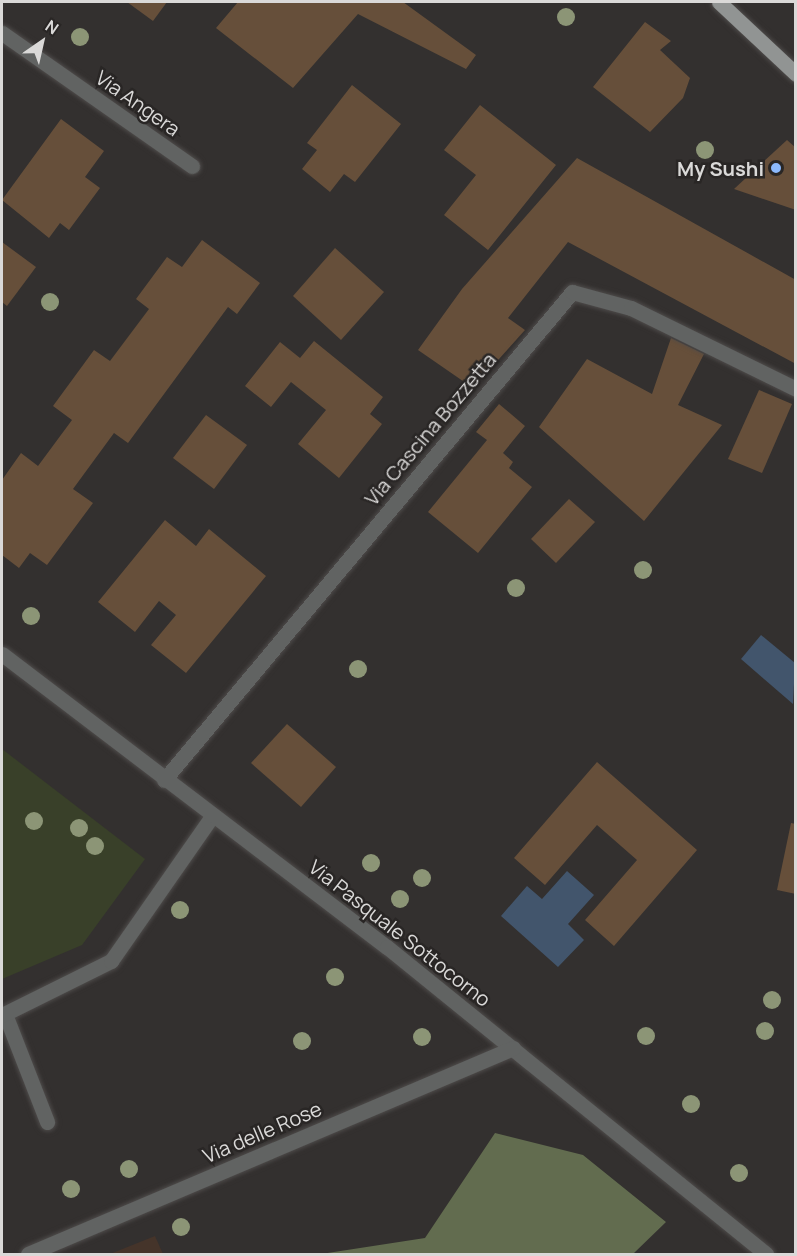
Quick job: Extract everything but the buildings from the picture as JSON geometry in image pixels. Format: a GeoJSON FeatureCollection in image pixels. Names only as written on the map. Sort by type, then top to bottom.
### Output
{"type":"FeatureCollection","features":[{"type":"Feature","properties":{"kind":"main road"},"geometry":{"type":"LineString","coordinates":[[719,2],[795,74]]}},
{"type":"Feature","properties":{"kind":"street","name":"Via Angera"},"geometry":{"type":"LineString","coordinates":[[2,33],[192,166]]}},
{"type":"Feature","properties":{"kind":"street","name":"Via Cascina Bozzetta"},"geometry":{"type":"LineString","coordinates":[[164,780],[572,292],[631,308],[795,388]]}},
{"type":"Feature","properties":{"kind":"street","name":"Via Pasquale Sottocorno"},"geometry":{"type":"LineString","coordinates":[[2,654],[513,1048],[766,1254]]}},
{"type":"Feature","properties":{"kind":"street"},"geometry":{"type":"LineString","coordinates":[[47,1122],[3,1015],[111,960],[213,815]]}},
{"type":"Feature","properties":{"kind":"street","name":"Via delle Rose"},"geometry":{"type":"LineString","coordinates":[[28,1254],[513,1048]]}},
{"type":"Feature","properties":{"kind":"shaded area"},"geometry":{"type":"Polygon","coordinates":[[[155,1236],[163,1254],[110,1254],[155,1236]]]}},
{"type":"Feature","properties":{"kind":"green space"},"geometry":{"type":"Polygon","coordinates":[[[2,749],[145,859],[82,945],[2,979],[2,749]]]}},
{"type":"Feature","properties":{"kind":"green space"},"geometry":{"type":"Polygon","coordinates":[[[495,1133],[583,1155],[666,1222],[633,1254],[321,1254],[425,1238],[495,1133]]]}},
{"type":"Feature","properties":{"kind":"water"},"geometry":{"type":"Polygon","coordinates":[[[761,635],[795,663],[793,704],[741,659],[761,635]]]}},
{"type":"Feature","properties":{"kind":"water"},"geometry":{"type":"Polygon","coordinates":[[[567,871],[594,895],[568,924],[584,940],[558,967],[501,916],[527,886],[542,899],[567,871]]]}},
{"type":"Feature","properties":{"kind":"place","name":"My Sushi"},"geometry":{"type":"Point","coordinates":[776,168]}}]}
